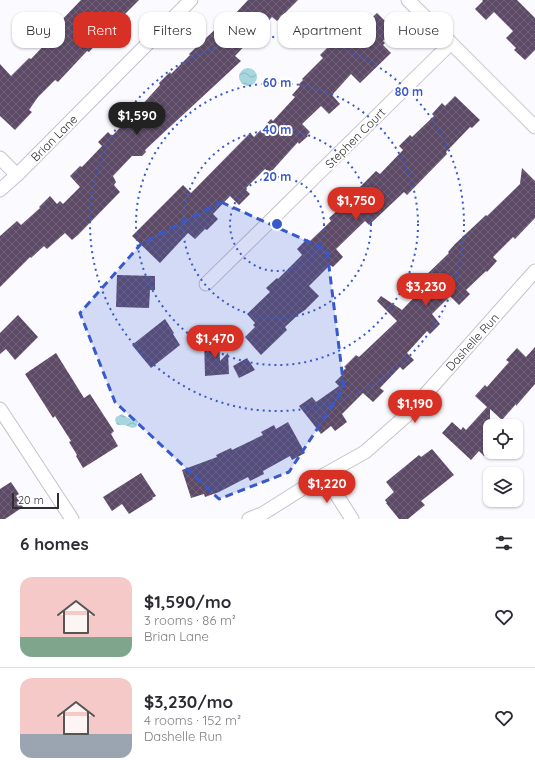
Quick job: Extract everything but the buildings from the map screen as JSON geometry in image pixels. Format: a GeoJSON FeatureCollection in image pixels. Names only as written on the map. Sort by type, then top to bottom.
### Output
{"type":"FeatureCollection","features":[{"type":"Feature","properties":{"kind":"street","name":"Brian Lane"},"geometry":{"type":"LineString","coordinates":[[0,190],[17,175],[191,0]]}},
{"type":"Feature","properties":{"kind":"street"},"geometry":{"type":"LineString","coordinates":[[408,0],[420,12]]}},
{"type":"Feature","properties":{"kind":"street"},"geometry":{"type":"LineString","coordinates":[[453,45],[535,127]]}},
{"type":"Feature","properties":{"kind":"street","name":"Stephen Court"},"geometry":{"type":"LineString","coordinates":[[206,284],[446,48]]}},
{"type":"Feature","properties":{"kind":"street"},"geometry":{"type":"LineString","coordinates":[[0,158],[17,175]]}},
{"type":"Feature","properties":{"kind":"street","name":"Dashelle Run"},"geometry":{"type":"LineString","coordinates":[[249,519],[262,514],[324,475],[365,452],[407,415],[535,271]]}},
{"type":"Feature","properties":{"kind":"street"},"geometry":{"type":"LineString","coordinates":[[0,409],[72,519]]}},
{"type":"Feature","properties":{"kind":"street"},"geometry":{"type":"LineString","coordinates":[[324,475],[352,519]]}},
{"type":"Feature","properties":{"kind":"highlighted area"},"geometry":{"type":"Polygon","coordinates":[[[221,202],[327,250],[344,388],[289,472],[219,499],[115,402],[80,313],[141,244],[221,202]]]}},
{"type":"Feature","properties":{"kind":"water"},"geometry":{"type":"Polygon","coordinates":[[[248,68],[254,71],[257,77],[254,83],[248,86],[242,83],[239,77],[242,71],[248,68]]]}},
{"type":"Feature","properties":{"kind":"water"},"geometry":{"type":"Polygon","coordinates":[[[122,414],[128,418],[136,419],[138,422],[136,427],[132,428],[125,425],[117,425],[115,420],[116,417],[122,414]]]}}]}
